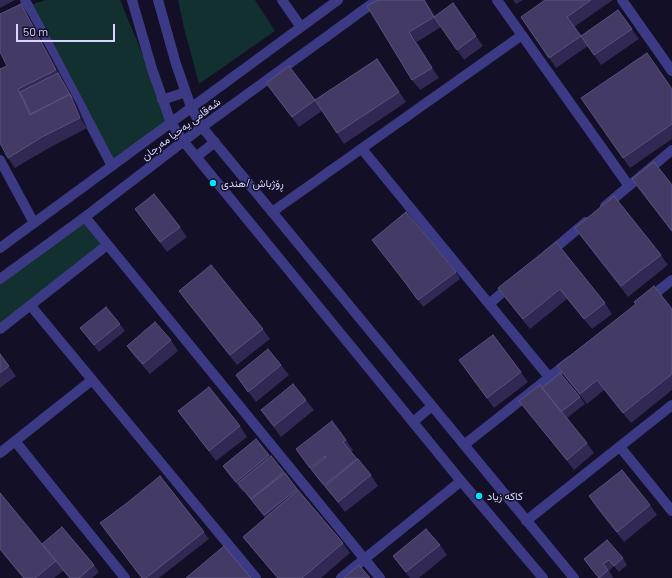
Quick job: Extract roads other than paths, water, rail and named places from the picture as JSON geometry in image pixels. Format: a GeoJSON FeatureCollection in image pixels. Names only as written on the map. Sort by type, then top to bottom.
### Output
{"type":"FeatureCollection","features":[{"type":"Feature","properties":{"kind":"street"},"geometry":{"type":"LineString","coordinates":[[25,0],[112,166]]}},
{"type":"Feature","properties":{"kind":"street"},"geometry":{"type":"LineString","coordinates":[[132,0],[162,100],[171,123],[184,142],[461,481],[543,578]]}},
{"type":"Feature","properties":{"kind":"street"},"geometry":{"type":"LineString","coordinates":[[158,0],[176,64],[191,107],[202,127],[574,578]]}},
{"type":"Feature","properties":{"kind":"street"},"geometry":{"type":"LineString","coordinates":[[282,0],[301,27]]}},
{"type":"Feature","properties":{"kind":"street","name":"شەقامی یەحیا مەرجان"},"geometry":{"type":"LineString","coordinates":[[0,248],[338,0]]}},
{"type":"Feature","properties":{"kind":"street","name":"شەقامی یەحیا مەرجان"},"geometry":{"type":"LineString","coordinates":[[0,279],[85,217],[202,127],[376,0]]}},
{"type":"Feature","properties":{"kind":"street"},"geometry":{"type":"LineString","coordinates":[[497,0],[629,186]]}},
{"type":"Feature","properties":{"kind":"street"},"geometry":{"type":"LineString","coordinates":[[622,0],[672,71]]}},
{"type":"Feature","properties":{"kind":"street"},"geometry":{"type":"LineString","coordinates":[[272,212],[522,35]]}},
{"type":"Feature","properties":{"kind":"street"},"geometry":{"type":"LineString","coordinates":[[162,100],[186,92]]}},
{"type":"Feature","properties":{"kind":"street"},"geometry":{"type":"LineString","coordinates":[[196,157],[214,142]]}},
{"type":"Feature","properties":{"kind":"street"},"geometry":{"type":"LineString","coordinates":[[362,149],[549,377]]}},
{"type":"Feature","properties":{"kind":"street"},"geometry":{"type":"LineString","coordinates":[[537,263],[672,150]]}},
{"type":"Feature","properties":{"kind":"street"},"geometry":{"type":"LineString","coordinates":[[0,160],[34,223]]}},
{"type":"Feature","properties":{"kind":"street"},"geometry":{"type":"LineString","coordinates":[[85,217],[380,578]]}},
{"type":"Feature","properties":{"kind":"street"},"geometry":{"type":"LineString","coordinates":[[0,329],[107,245]]}},
{"type":"Feature","properties":{"kind":"street"},"geometry":{"type":"LineString","coordinates":[[489,304],[519,278]]}},
{"type":"Feature","properties":{"kind":"street"},"geometry":{"type":"LineString","coordinates":[[641,305],[672,280]]}},
{"type":"Feature","properties":{"kind":"street"},"geometry":{"type":"LineString","coordinates":[[31,306],[225,547],[256,578]]}},
{"type":"Feature","properties":{"kind":"street"},"geometry":{"type":"LineString","coordinates":[[464,445],[580,353]]}},
{"type":"Feature","properties":{"kind":"street"},"geometry":{"type":"LineString","coordinates":[[0,453],[92,380]]}},
{"type":"Feature","properties":{"kind":"street"},"geometry":{"type":"LineString","coordinates":[[526,520],[672,405]]}},
{"type":"Feature","properties":{"kind":"street"},"geometry":{"type":"LineString","coordinates":[[413,422],[432,406]]}},
{"type":"Feature","properties":{"kind":"street"},"geometry":{"type":"LineString","coordinates":[[15,441],[125,578]]}},
{"type":"Feature","properties":{"kind":"street"},"geometry":{"type":"LineString","coordinates":[[620,447],[672,511]]}},
{"type":"Feature","properties":{"kind":"street"},"geometry":{"type":"LineString","coordinates":[[341,578],[461,481]]}},
{"type":"Feature","properties":{"kind":"place","name":"ڕۆژباش /ھندی"},"geometry":{"type":"Point","coordinates":[213,183]}},
{"type":"Feature","properties":{"kind":"place","name":"کاکە زیاد"},"geometry":{"type":"Point","coordinates":[479,496]}}]}
